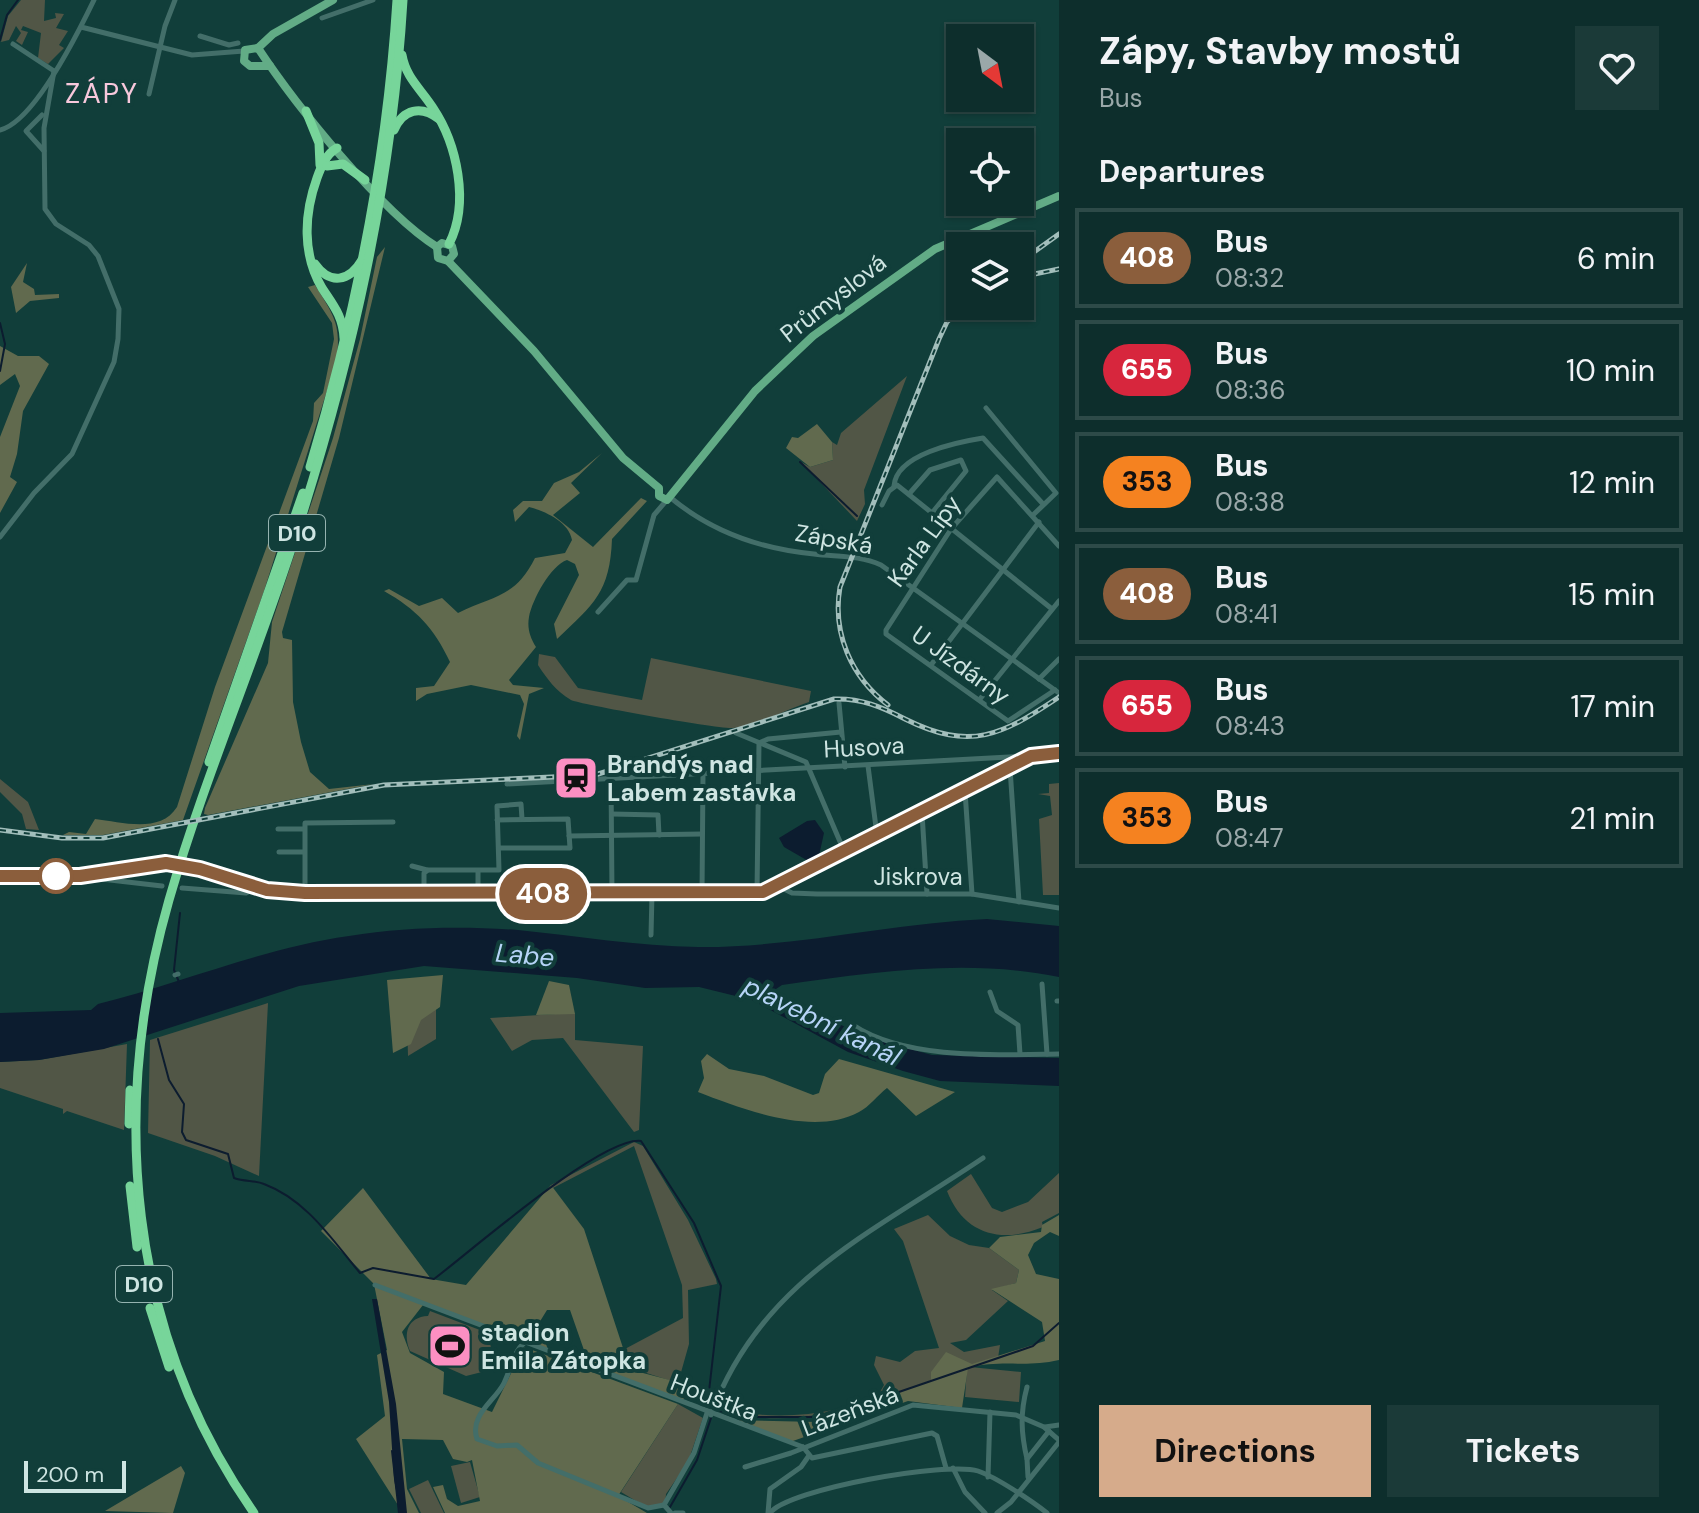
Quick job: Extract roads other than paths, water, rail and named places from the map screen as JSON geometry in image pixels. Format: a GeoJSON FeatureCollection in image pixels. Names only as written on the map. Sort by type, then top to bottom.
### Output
{"type":"FeatureCollection","features":[{"type":"Feature","properties":{"kind":"highway","name":"D10"},"geometry":{"type":"LineString","coordinates":[[247,1513],[203,1436],[159,1338],[142,1273],[131,1200],[133,1054],[149,967],[177,864],[290,531],[342,358],[367,246],[390,87],[397,0]]}},
{"type":"Feature","properties":{"kind":"highway","name":"D10"},"geometry":{"type":"LineString","coordinates":[[177,864],[268,618],[338,399],[374,246],[390,145],[403,0]]}},
{"type":"Feature","properties":{"kind":"highway"},"geometry":{"type":"LineString","coordinates":[[400,44],[409,77],[442,123],[451,144],[459,192],[456,222],[449,244]]}},
{"type":"Feature","properties":{"kind":"highway"},"geometry":{"type":"LineString","coordinates":[[306,111],[320,147],[323,169]]}},
{"type":"Feature","properties":{"kind":"highway"},"geometry":{"type":"LineString","coordinates":[[390,145],[398,120],[410,112],[425,111],[442,123]]}},
{"type":"Feature","properties":{"kind":"highway"},"geometry":{"type":"LineString","coordinates":[[337,148],[329,153],[315,183],[307,226],[318,280],[342,319],[342,358]]}},
{"type":"Feature","properties":{"kind":"highway"},"geometry":{"type":"LineString","coordinates":[[323,169],[343,164],[368,184]]}},
{"type":"Feature","properties":{"kind":"highway"},"geometry":{"type":"LineString","coordinates":[[311,257],[327,276],[343,279],[355,271],[367,246]]}},
{"type":"Feature","properties":{"kind":"highway","name":"D10"},"geometry":{"type":"LineString","coordinates":[[203,1436],[254,1513]]}},
{"type":"Feature","properties":{"kind":"main road"},"geometry":{"type":"LineString","coordinates":[[258,64],[260,52],[273,34],[333,0]]}},
{"type":"Feature","properties":{"kind":"main road"},"geometry":{"type":"LineString","coordinates":[[272,67],[250,66],[244,61],[241,46],[260,52],[368,184],[437,247],[438,258],[448,261],[534,351],[623,458],[665,496]]}},
{"type":"Feature","properties":{"kind":"main road","name":"Průmyslová"},"geometry":{"type":"LineString","coordinates":[[665,496],[755,391],[792,354],[836,319],[940,246],[1059,196]]}},
{"type":"Feature","properties":{"kind":"main road"},"geometry":{"type":"LineString","coordinates":[[437,247],[449,244],[454,251],[448,261]]}},
{"type":"Feature","properties":{"kind":"main road"},"geometry":{"type":"LineString","coordinates":[[0,876],[80,876],[166,863],[200,869],[257,887],[305,893],[757,893],[778,886],[1031,756],[1059,753]]}},
{"type":"Feature","properties":{"kind":"street"},"geometry":{"type":"LineString","coordinates":[[0,130],[13,124],[38,97],[94,0]]}},
{"type":"Feature","properties":{"kind":"street"},"geometry":{"type":"LineString","coordinates":[[149,94],[159,48],[175,0]]}},
{"type":"Feature","properties":{"kind":"street"},"geometry":{"type":"LineString","coordinates":[[322,18],[373,0]]}},
{"type":"Feature","properties":{"kind":"street"},"geometry":{"type":"LineString","coordinates":[[81,27],[159,48],[199,55],[238,56],[244,61]]}},
{"type":"Feature","properties":{"kind":"street"},"geometry":{"type":"LineString","coordinates":[[200,36],[241,46]]}},
{"type":"Feature","properties":{"kind":"street"},"geometry":{"type":"LineString","coordinates":[[222,55],[223,43]]}},
{"type":"Feature","properties":{"kind":"street"},"geometry":{"type":"LineString","coordinates":[[13,44],[54,71]]}},
{"type":"Feature","properties":{"kind":"street"},"geometry":{"type":"LineString","coordinates":[[222,55],[241,46]]}},
{"type":"Feature","properties":{"kind":"street"},"geometry":{"type":"LineString","coordinates":[[0,537],[34,493],[72,454],[114,362],[118,339],[119,309],[96,252],[56,224],[46,211],[44,115],[54,71]]}},
{"type":"Feature","properties":{"kind":"street"},"geometry":{"type":"LineString","coordinates":[[38,97],[44,115]]}},
{"type":"Feature","properties":{"kind":"street"},"geometry":{"type":"LineString","coordinates":[[44,115],[26,131],[44,151]]}},
{"type":"Feature","properties":{"kind":"street"},"geometry":{"type":"LineString","coordinates":[[986,408],[1056,493],[1033,515],[1059,546]]}},
{"type":"Feature","properties":{"kind":"street"},"geometry":{"type":"LineString","coordinates":[[882,505],[895,486],[894,478],[902,468],[936,448],[983,438],[1043,504]]}},
{"type":"Feature","properties":{"kind":"street"},"geometry":{"type":"LineString","coordinates":[[909,494],[930,470],[961,460],[966,471],[932,513]]}},
{"type":"Feature","properties":{"kind":"street","name":"Karla Lípy"},"geometry":{"type":"LineString","coordinates":[[886,634],[911,587],[951,529],[997,477],[1033,515]]}},
{"type":"Feature","properties":{"kind":"street"},"geometry":{"type":"LineString","coordinates":[[895,486],[1052,609]]}},
{"type":"Feature","properties":{"kind":"street","name":"Zápská"},"geometry":{"type":"LineString","coordinates":[[665,496],[720,531],[799,552],[869,561],[911,587],[1057,691]]}},
{"type":"Feature","properties":{"kind":"street","name":"Průmyslová"},"geometry":{"type":"LineString","coordinates":[[598,612],[627,580],[636,580],[654,515],[665,496]]}},
{"type":"Feature","properties":{"kind":"street"},"geometry":{"type":"LineString","coordinates":[[931,665],[1039,522]]}},
{"type":"Feature","properties":{"kind":"street"},"geometry":{"type":"LineString","coordinates":[[980,699],[1059,601]]}},
{"type":"Feature","properties":{"kind":"street","name":"U Jízdárny"},"geometry":{"type":"LineString","coordinates":[[886,634],[1008,721],[1057,691]]}},
{"type":"Feature","properties":{"kind":"street"},"geometry":{"type":"LineString","coordinates":[[1039,679],[1059,659]]}},
{"type":"Feature","properties":{"kind":"street"},"geometry":{"type":"LineString","coordinates":[[839,703],[845,767]]}},
{"type":"Feature","properties":{"kind":"street"},"geometry":{"type":"LineString","coordinates":[[759,743],[768,739],[841,732]]}},
{"type":"Feature","properties":{"kind":"street"},"geometry":{"type":"LineString","coordinates":[[736,733],[806,762],[844,852]]}},
{"type":"Feature","properties":{"kind":"street"},"geometry":{"type":"LineString","coordinates":[[757,893],[759,743]]}},
{"type":"Feature","properties":{"kind":"street","name":"Husova"},"geometry":{"type":"LineString","coordinates":[[507,784],[1031,756]]}},
{"type":"Feature","properties":{"kind":"street"},"geometry":{"type":"LineString","coordinates":[[868,766],[877,835]]}},
{"type":"Feature","properties":{"kind":"street"},"geometry":{"type":"LineString","coordinates":[[1010,768],[1019,902]]}},
{"type":"Feature","properties":{"kind":"street"},"geometry":{"type":"LineString","coordinates":[[702,894],[703,775]]}},
{"type":"Feature","properties":{"kind":"street"},"geometry":{"type":"LineString","coordinates":[[611,780],[612,894]]}},
{"type":"Feature","properties":{"kind":"street"},"geometry":{"type":"LineString","coordinates":[[965,791],[972,894]]}},
{"type":"Feature","properties":{"kind":"street"},"geometry":{"type":"LineString","coordinates":[[412,866],[428,870],[499,870],[497,806],[521,804],[522,819]]}},
{"type":"Feature","properties":{"kind":"street"},"geometry":{"type":"LineString","coordinates":[[922,813],[927,894]]}},
{"type":"Feature","properties":{"kind":"street"},"geometry":{"type":"LineString","coordinates":[[612,814],[658,815],[659,835]]}},
{"type":"Feature","properties":{"kind":"street"},"geometry":{"type":"LineString","coordinates":[[497,820],[568,819],[570,848],[499,848]]}},
{"type":"Feature","properties":{"kind":"street"},"geometry":{"type":"LineString","coordinates":[[305,893],[305,823],[393,822]]}},
{"type":"Feature","properties":{"kind":"street"},"geometry":{"type":"LineString","coordinates":[[278,829],[304,829]]}},
{"type":"Feature","properties":{"kind":"street"},"geometry":{"type":"LineString","coordinates":[[569,836],[702,834]]}},
{"type":"Feature","properties":{"kind":"street"},"geometry":{"type":"LineString","coordinates":[[279,852],[303,852]]}},
{"type":"Feature","properties":{"kind":"street"},"geometry":{"type":"LineString","coordinates":[[424,894],[424,873],[428,870]]}},
{"type":"Feature","properties":{"kind":"street"},"geometry":{"type":"LineString","coordinates":[[478,871],[478,894]]}},
{"type":"Feature","properties":{"kind":"street"},"geometry":{"type":"LineString","coordinates":[[80,876],[94,881],[162,886]]}},
{"type":"Feature","properties":{"kind":"street","name":"Jiskrova"},"geometry":{"type":"LineString","coordinates":[[778,886],[792,893],[972,894],[1059,908]]}},
{"type":"Feature","properties":{"kind":"street"},"geometry":{"type":"LineString","coordinates":[[182,888],[246,893],[257,887]]}},
{"type":"Feature","properties":{"kind":"street"},"geometry":{"type":"LineString","coordinates":[[651,935],[652,894]]}},
{"type":"Feature","properties":{"kind":"street"},"geometry":{"type":"LineString","coordinates":[[1042,984],[1047,1054]]}},
{"type":"Feature","properties":{"kind":"street"},"geometry":{"type":"LineString","coordinates":[[990,992],[995,997],[997,1011],[1018,1025],[1020,1054]]}},
{"type":"Feature","properties":{"kind":"street"},"geometry":{"type":"LineString","coordinates":[[853,1025],[865,1033],[921,1049],[1059,1054]]}},
{"type":"Feature","properties":{"kind":"street"},"geometry":{"type":"LineString","coordinates":[[525,1342],[518,1348],[502,1386],[484,1405],[475,1433],[477,1439],[494,1445],[519,1446],[538,1463],[648,1508],[664,1505],[684,1474],[724,1377],[748,1342],[804,1279],[983,1158]]}},
{"type":"Feature","properties":{"kind":"street","name":"Houštka"},"geometry":{"type":"LineString","coordinates":[[375,1285],[709,1414],[803,1447]]}},
{"type":"Feature","properties":{"kind":"street"},"geometry":{"type":"LineString","coordinates":[[1027,1387],[1021,1417],[1021,1441],[1027,1459],[1028,1478]]}},
{"type":"Feature","properties":{"kind":"street","name":"Lázeňská"},"geometry":{"type":"LineString","coordinates":[[745,1467],[913,1405],[1021,1417],[1046,1429],[1059,1441]]}},
{"type":"Feature","properties":{"kind":"street"},"geometry":{"type":"LineString","coordinates":[[988,1477],[990,1412]]}},
{"type":"Feature","properties":{"kind":"street"},"geometry":{"type":"LineString","coordinates":[[1027,1459],[1046,1429],[1059,1425]]}},
{"type":"Feature","properties":{"kind":"street"},"geometry":{"type":"LineString","coordinates":[[769,1513],[769,1500],[775,1482],[801,1467],[808,1457],[932,1433],[937,1436],[949,1468],[965,1492],[985,1513]]}},
{"type":"Feature","properties":{"kind":"street"},"geometry":{"type":"LineString","coordinates":[[997,1513],[1016,1495],[1059,1441]]}},
{"type":"Feature","properties":{"kind":"street"},"geometry":{"type":"LineString","coordinates":[[803,1447],[808,1457]]}},
{"type":"Feature","properties":{"kind":"street"},"geometry":{"type":"LineString","coordinates":[[769,1513],[780,1503],[852,1483],[949,1468],[977,1471],[1047,1513]]}},
{"type":"Feature","properties":{"kind":"street"},"geometry":{"type":"LineString","coordinates":[[769,1500],[780,1503]]}},
{"type":"Feature","properties":{"kind":"street"},"geometry":{"type":"LineString","coordinates":[[664,1505],[673,1513],[683,1513]]}},
{"type":"Feature","properties":{"kind":"water"},"geometry":{"type":"Polygon","coordinates":[[[815,820],[824,833],[818,860],[810,862],[784,847],[779,838],[807,821],[815,820]]]}},
{"type":"Feature","properties":{"kind":"water"},"geometry":{"type":"Polygon","coordinates":[[[987,919],[1059,926],[1059,977],[990,968],[920,969],[782,985],[776,989],[777,995],[869,1038],[932,1055],[1059,1058],[1059,1086],[940,1081],[903,1071],[848,1052],[752,1000],[699,987],[645,988],[577,978],[424,966],[299,986],[104,1049],[39,1060],[0,1062],[0,1013],[91,1010],[98,1004],[254,957],[349,936],[412,929],[475,928],[698,947],[770,944],[987,919]]]}},
{"type":"Feature","properties":{"kind":"water"},"geometry":{"type":"Polygon","coordinates":[[[372,1299],[377,1299],[396,1404],[407,1513],[400,1513],[394,1479],[389,1402],[372,1299]]]}},
{"type":"Feature","properties":{"kind":"waterway"},"geometry":{"type":"LineString","coordinates":[[0,40],[7,15],[18,0]]}},
{"type":"Feature","properties":{"kind":"waterway"},"geometry":{"type":"LineString","coordinates":[[0,323],[5,344],[0,371]]}},
{"type":"Feature","properties":{"kind":"waterway"},"geometry":{"type":"LineString","coordinates":[[800,462],[857,516]]}},
{"type":"Feature","properties":{"kind":"waterway"},"geometry":{"type":"LineString","coordinates":[[179,982],[174,970],[180,913]]}},
{"type":"Feature","properties":{"kind":"waterway"},"geometry":{"type":"LineString","coordinates":[[158,1039],[169,1080],[184,1104],[182,1132],[186,1140],[228,1154],[234,1178],[264,1184],[293,1200],[318,1222],[360,1273],[373,1268],[434,1279],[568,1175],[622,1144],[641,1141],[694,1223],[721,1286],[708,1400],[711,1407]]}},
{"type":"Feature","properties":{"kind":"waterway"},"geometry":{"type":"LineString","coordinates":[[716,1409],[736,1417],[826,1417],[1033,1346],[1059,1323]]}},
{"type":"Feature","properties":{"kind":"waterway"},"geometry":{"type":"LineString","coordinates":[[670,1507],[697,1460],[711,1418]]}},
{"type":"Feature","properties":{"kind":"waterway"},"geometry":{"type":"LineString","coordinates":[[392,1451],[399,1513]]}},
{"type":"Feature","properties":{"kind":"railway"},"geometry":{"type":"LineString","coordinates":[[1034,252],[1059,234]]}},
{"type":"Feature","properties":{"kind":"railway"},"geometry":{"type":"LineString","coordinates":[[1034,274],[1059,269]]}},
{"type":"Feature","properties":{"kind":"railway"},"geometry":{"type":"LineString","coordinates":[[888,705],[864,681],[847,653],[839,621],[840,587],[949,320]]}},
{"type":"Feature","properties":{"kind":"railway"},"geometry":{"type":"LineString","coordinates":[[0,830],[62,838],[103,838],[384,785],[595,775],[834,699],[871,704],[949,735],[985,735],[1020,721],[1059,697]]}},
{"type":"Feature","properties":{"kind":"place","name":"Brandýs nad Labem zastávka"},"geometry":{"type":"Point","coordinates":[576,778]}},
{"type":"Feature","properties":{"kind":"place","name":"stadion Emila Zátopka"},"geometry":{"type":"Point","coordinates":[450,1346]}},
{"type":"Feature","properties":{"kind":"district","name":"ZÁPY"},"geometry":{"type":"Point","coordinates":[102,93]}},
{"type":"Feature","properties":{"kind":"water label","name":"Labe"},"geometry":{"type":"Point","coordinates":[525,955]}},
{"type":"Feature","properties":{"kind":"water label","name":"plavební kanál"},"geometry":{"type":"Point","coordinates":[822,1021]}}]}
